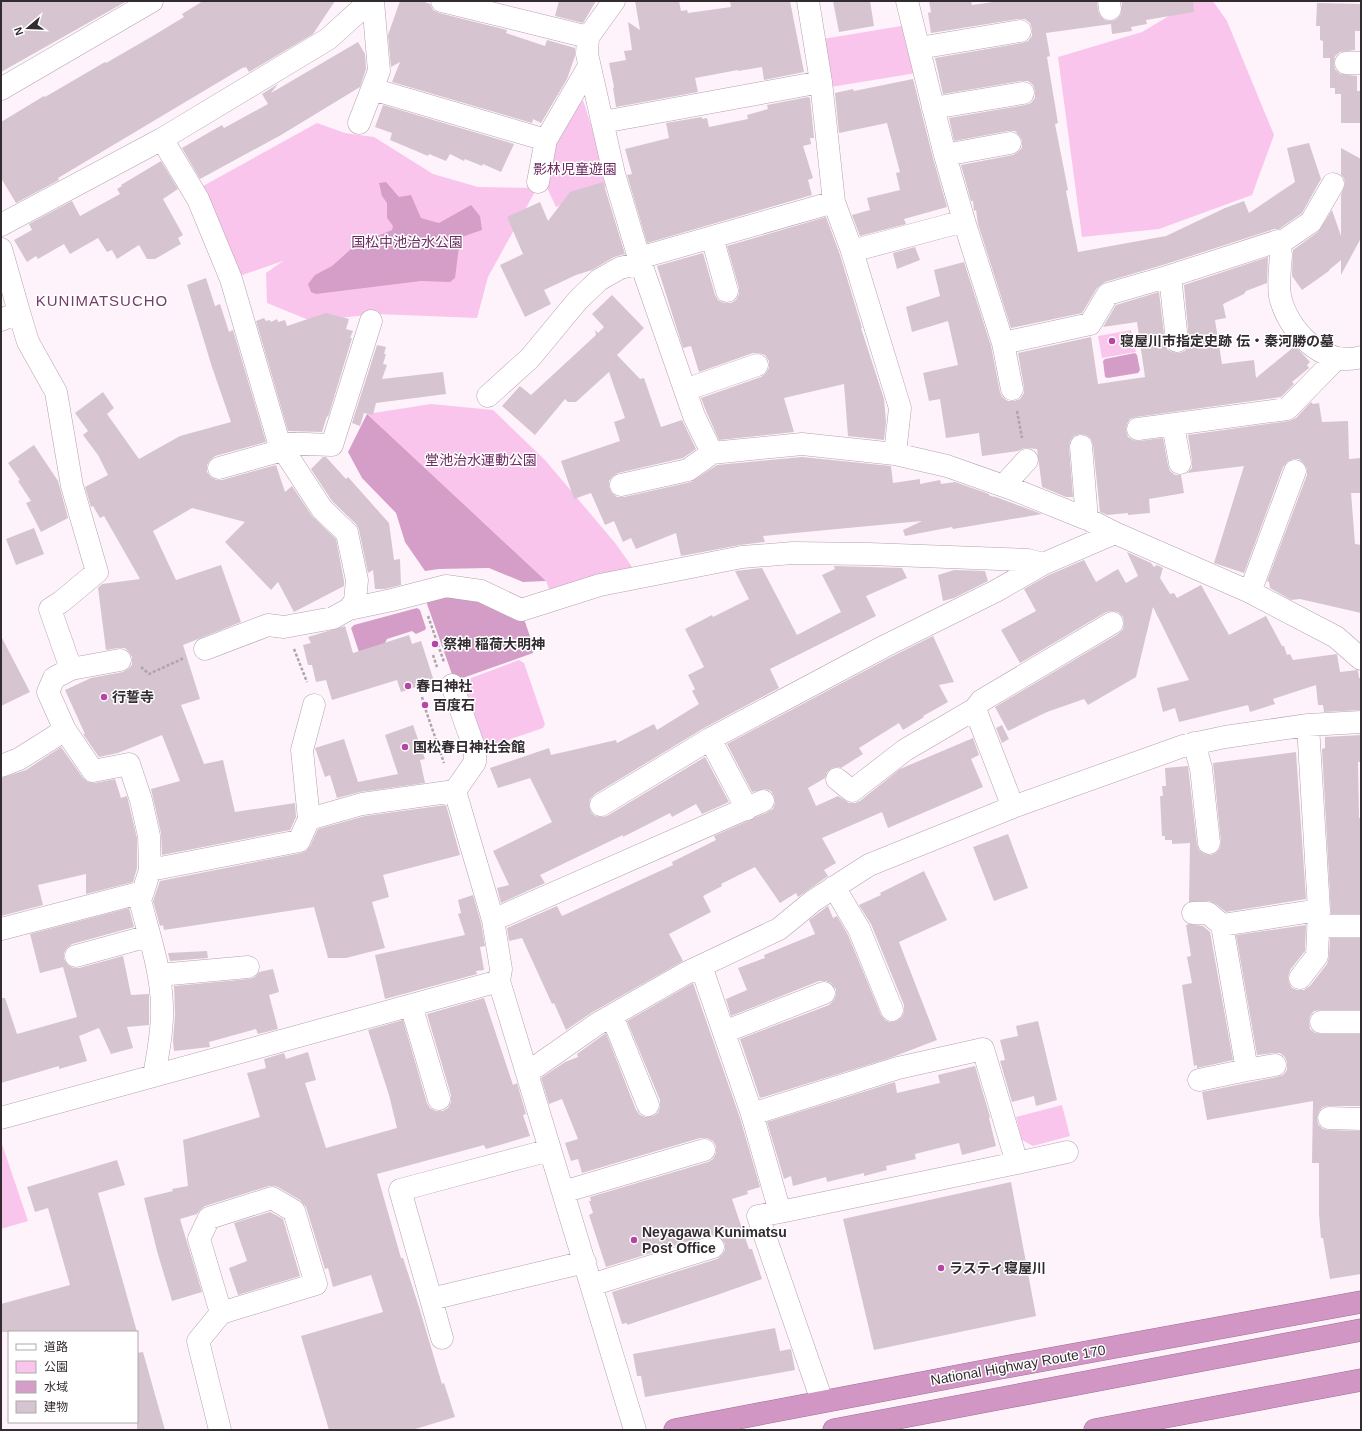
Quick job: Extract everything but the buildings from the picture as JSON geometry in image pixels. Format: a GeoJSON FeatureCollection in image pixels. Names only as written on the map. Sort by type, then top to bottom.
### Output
{"type":"FeatureCollection","features":[{"type":"Feature","properties":{"kind":"highway","name":"National Highway Route 170"},"geometry":{"type":"LineString","coordinates":[[674,1430],[822,1401],[1361,1302]]}},
{"type":"Feature","properties":{"kind":"highway","name":"National Highway Route 170"},"geometry":{"type":"LineString","coordinates":[[834,1430],[1361,1330]]}},
{"type":"Feature","properties":{"kind":"highway"},"geometry":{"type":"LineString","coordinates":[[1095,1430],[1361,1380]]}},
{"type":"Feature","properties":{"kind":"street"},"geometry":{"type":"LineString","coordinates":[[1,89],[152,1]]}},
{"type":"Feature","properties":{"kind":"street"},"geometry":{"type":"LineString","coordinates":[[1,225],[162,139],[328,39],[370,1]]}},
{"type":"Feature","properties":{"kind":"street"},"geometry":{"type":"LineString","coordinates":[[359,123],[379,71],[374,1]]}},
{"type":"Feature","properties":{"kind":"street"},"geometry":{"type":"LineString","coordinates":[[442,1],[588,37]]}},
{"type":"Feature","properties":{"kind":"street"},"geometry":{"type":"LineString","coordinates":[[614,1],[588,37],[587,54],[614,174],[640,260],[694,416],[712,453]]}},
{"type":"Feature","properties":{"kind":"street"},"geometry":{"type":"LineString","coordinates":[[808,1],[821,82],[834,202],[852,251],[900,408],[895,454]]}},
{"type":"Feature","properties":{"kind":"street"},"geometry":{"type":"LineString","coordinates":[[907,1],[945,155],[964,221],[1003,343],[1012,389]]}},
{"type":"Feature","properties":{"kind":"street"},"geometry":{"type":"LineString","coordinates":[[919,48],[1020,31]]}},
{"type":"Feature","properties":{"kind":"street"},"geometry":{"type":"LineString","coordinates":[[538,182],[546,140],[590,66]]}},
{"type":"Feature","properties":{"kind":"street"},"geometry":{"type":"LineString","coordinates":[[603,122],[821,82]]}},
{"type":"Feature","properties":{"kind":"street"},"geometry":{"type":"LineString","coordinates":[[372,89],[546,140]]}},
{"type":"Feature","properties":{"kind":"street"},"geometry":{"type":"LineString","coordinates":[[933,108],[1023,93]]}},
{"type":"Feature","properties":{"kind":"street"},"geometry":{"type":"LineString","coordinates":[[162,139],[198,199],[231,279],[281,446],[322,509],[348,533],[356,580],[355,601],[349,609]]}},
{"type":"Feature","properties":{"kind":"street"},"geometry":{"type":"LineString","coordinates":[[945,155],[1010,143]]}},
{"type":"Feature","properties":{"kind":"street"},"geometry":{"type":"LineString","coordinates":[[1279,244],[1311,222],[1333,184]]}},
{"type":"Feature","properties":{"kind":"street"},"geometry":{"type":"LineString","coordinates":[[488,396],[530,358],[578,300],[599,280],[620,268],[712,237],[834,202]]}},
{"type":"Feature","properties":{"kind":"street"},"geometry":{"type":"LineString","coordinates":[[852,251],[964,221]]}},
{"type":"Feature","properties":{"kind":"street"},"geometry":{"type":"LineString","coordinates":[[712,237],[727,291]]}},
{"type":"Feature","properties":{"kind":"street"},"geometry":{"type":"LineString","coordinates":[[1003,343],[1090,324],[1108,294],[1170,276],[1278,241],[1281,254],[1279,275],[1280,295],[1287,317],[1299,335],[1317,349],[1337,358],[1353,359],[1361,357]]}},
{"type":"Feature","properties":{"kind":"street"},"geometry":{"type":"LineString","coordinates":[[1,249],[10,316],[28,342],[56,392],[72,486],[97,572],[61,602],[50,609],[71,668]]}},
{"type":"Feature","properties":{"kind":"street"},"geometry":{"type":"LineString","coordinates":[[1170,276],[1177,341]]}},
{"type":"Feature","properties":{"kind":"street"},"geometry":{"type":"LineString","coordinates":[[219,468],[281,446],[332,444],[371,321]]}},
{"type":"Feature","properties":{"kind":"street"},"geometry":{"type":"LineString","coordinates":[[1138,429],[1287,409],[1337,358]]}},
{"type":"Feature","properties":{"kind":"street"},"geometry":{"type":"LineString","coordinates":[[685,390],[757,365]]}},
{"type":"Feature","properties":{"kind":"street"},"geometry":{"type":"LineString","coordinates":[[1173,425],[1180,463]]}},
{"type":"Feature","properties":{"kind":"street"},"geometry":{"type":"LineString","coordinates":[[621,485],[688,470],[712,453],[802,444],[895,454],[947,466],[1004,485],[1087,519],[1250,592],[1336,637],[1361,660]]}},
{"type":"Feature","properties":{"kind":"street"},"geometry":{"type":"LineString","coordinates":[[1081,446],[1087,519]]}},
{"type":"Feature","properties":{"kind":"street"},"geometry":{"type":"LineString","coordinates":[[1004,485],[1027,460]]}},
{"type":"Feature","properties":{"kind":"street"},"geometry":{"type":"LineString","coordinates":[[1250,592],[1295,471]]}},
{"type":"Feature","properties":{"kind":"street"},"geometry":{"type":"LineString","coordinates":[[601,805],[710,739],[885,646],[996,591],[1042,564],[1116,533]]}},
{"type":"Feature","properties":{"kind":"street"},"geometry":{"type":"LineString","coordinates":[[205,649],[268,625],[284,627],[333,618],[349,609],[446,586],[481,591],[521,610],[600,585],[742,556],[786,554],[869,554],[1028,560],[1042,564]]}},
{"type":"Feature","properties":{"kind":"street"},"geometry":{"type":"LineString","coordinates":[[837,779],[852,791],[905,750],[975,709],[981,701],[1112,624]]}},
{"type":"Feature","properties":{"kind":"street"},"geometry":{"type":"LineString","coordinates":[[120,660],[71,668],[54,678],[48,692],[65,730],[93,771],[129,764],[141,800],[149,836],[150,870],[140,900],[159,975],[162,1006],[160,1047],[154,1076]]}},
{"type":"Feature","properties":{"kind":"street"},"geometry":{"type":"LineString","coordinates":[[309,819],[362,804],[455,791],[476,762],[475,750],[452,685]]}},
{"type":"Feature","properties":{"kind":"street"},"geometry":{"type":"LineString","coordinates":[[150,870],[299,841],[309,819],[302,750],[314,705]]}},
{"type":"Feature","properties":{"kind":"street"},"geometry":{"type":"LineString","coordinates":[[975,709],[1013,807]]}},
{"type":"Feature","properties":{"kind":"street"},"geometry":{"type":"LineString","coordinates":[[526,1072],[597,1024],[686,973],[779,929],[813,901],[869,865],[1013,807],[1183,746],[1225,737],[1308,725],[1361,722]]}},
{"type":"Feature","properties":{"kind":"street"},"geometry":{"type":"LineString","coordinates":[[1300,978],[1317,956],[1319,918],[1308,725]]}},
{"type":"Feature","properties":{"kind":"street"},"geometry":{"type":"LineString","coordinates":[[1,766],[19,759],[65,730]]}},
{"type":"Feature","properties":{"kind":"street"},"geometry":{"type":"LineString","coordinates":[[493,920],[755,805],[710,739]]}},
{"type":"Feature","properties":{"kind":"street"},"geometry":{"type":"LineString","coordinates":[[1194,743],[1201,768],[1209,843]]}},
{"type":"Feature","properties":{"kind":"street"},"geometry":{"type":"LineString","coordinates":[[455,791],[493,920],[501,968],[499,981],[636,1430]]}},
{"type":"Feature","properties":{"kind":"street"},"geometry":{"type":"LineString","coordinates":[[834,888],[859,929],[892,1010]]}},
{"type":"Feature","properties":{"kind":"street"},"geometry":{"type":"LineString","coordinates":[[1,929],[143,892]]}},
{"type":"Feature","properties":{"kind":"street"},"geometry":{"type":"LineString","coordinates":[[1194,913],[1208,913],[1222,925],[1247,1070]]}},
{"type":"Feature","properties":{"kind":"street"},"geometry":{"type":"LineString","coordinates":[[1222,925],[1319,918],[1361,926]]}},
{"type":"Feature","properties":{"kind":"street"},"geometry":{"type":"LineString","coordinates":[[76,956],[149,936]]}},
{"type":"Feature","properties":{"kind":"street"},"geometry":{"type":"LineString","coordinates":[[701,966],[752,1114],[780,1212]]}},
{"type":"Feature","properties":{"kind":"street"},"geometry":{"type":"LineString","coordinates":[[159,975],[248,967]]}},
{"type":"Feature","properties":{"kind":"street"},"geometry":{"type":"LineString","coordinates":[[1,1118],[499,981]]}},
{"type":"Feature","properties":{"kind":"street"},"geometry":{"type":"LineString","coordinates":[[724,1032],[824,993]]}},
{"type":"Feature","properties":{"kind":"street"},"geometry":{"type":"LineString","coordinates":[[411,1005],[439,1099]]}},
{"type":"Feature","properties":{"kind":"street"},"geometry":{"type":"LineString","coordinates":[[612,1016],[648,1105]]}},
{"type":"Feature","properties":{"kind":"street"},"geometry":{"type":"LineString","coordinates":[[1322,1022],[1361,1022]]}},
{"type":"Feature","properties":{"kind":"street"},"geometry":{"type":"LineString","coordinates":[[752,1114],[898,1068],[983,1049],[1017,1163]]}},
{"type":"Feature","properties":{"kind":"street"},"geometry":{"type":"LineString","coordinates":[[1199,1080],[1275,1065]]}},
{"type":"Feature","properties":{"kind":"street"},"geometry":{"type":"LineString","coordinates":[[1328,1118],[1361,1119]]}},
{"type":"Feature","properties":{"kind":"street"},"geometry":{"type":"LineString","coordinates":[[442,1338],[400,1190],[550,1150]]}},
{"type":"Feature","properties":{"kind":"street"},"geometry":{"type":"LineString","coordinates":[[563,1192],[704,1150]]}},
{"type":"Feature","properties":{"kind":"street"},"geometry":{"type":"LineString","coordinates":[[822,1401],[758,1216],[1067,1152]]}},
{"type":"Feature","properties":{"kind":"street"},"geometry":{"type":"LineString","coordinates":[[220,1430],[198,1341],[221,1313],[316,1284],[294,1211],[272,1198],[209,1218],[199,1239],[221,1313]]}},
{"type":"Feature","properties":{"kind":"street"},"geometry":{"type":"LineString","coordinates":[[591,1285],[713,1247]]}},
{"type":"Feature","properties":{"kind":"street"},"geometry":{"type":"LineString","coordinates":[[431,1299],[584,1262]]}},
{"type":"Feature","properties":{"kind":"path"},"geometry":{"type":"LineString","coordinates":[[1012,389],[1027,460]]}},
{"type":"Feature","properties":{"kind":"path"},"geometry":{"type":"LineString","coordinates":[[427,614],[452,685]]}},
{"type":"Feature","properties":{"kind":"path"},"geometry":{"type":"LineString","coordinates":[[284,627],[303,672],[314,705]]}},
{"type":"Feature","properties":{"kind":"path"},"geometry":{"type":"LineString","coordinates":[[120,660],[133,660],[149,674],[205,649]]}},
{"type":"Feature","properties":{"kind":"path"},"geometry":{"type":"LineString","coordinates":[[422,697],[446,766]]}},
{"type":"Feature","properties":{"kind":"green space"},"geometry":{"type":"Polygon","coordinates":[[[1194,1],[1213,1],[1227,21],[1274,135],[1252,195],[1159,229],[1082,237],[1058,57],[1142,32],[1194,1]]]}},
{"type":"Feature","properties":{"kind":"green space"},"geometry":{"type":"Polygon","coordinates":[[[907,25],[916,73],[831,87],[823,39],[907,25]]]}},
{"type":"Feature","properties":{"kind":"green space","name":"影林児童遊園"},"geometry":{"type":"Polygon","coordinates":[[[583,100],[610,185],[556,207],[543,179],[553,138],[583,100]]]}},
{"type":"Feature","properties":{"kind":"green space","name":"国松中池治水公園"},"geometry":{"type":"Polygon","coordinates":[[[317,123],[345,133],[374,137],[433,174],[478,187],[537,188],[488,277],[477,318],[376,314],[311,321],[267,303],[266,273],[283,261],[231,279],[194,191],[317,123]]]}},
{"type":"Feature","properties":{"kind":"green space"},"geometry":{"type":"Polygon","coordinates":[[[1131,330],[1136,352],[1102,358],[1098,336],[1131,330]]]}},
{"type":"Feature","properties":{"kind":"green space","name":"堂池治水運動公園"},"geometry":{"type":"Polygon","coordinates":[[[431,404],[493,410],[545,460],[616,544],[639,577],[551,594],[546,581],[367,414],[431,404]]]}},
{"type":"Feature","properties":{"kind":"green space"},"geometry":{"type":"Polygon","coordinates":[[[519,660],[524,663],[545,724],[543,728],[485,748],[461,685],[463,681],[519,660]]]}},
{"type":"Feature","properties":{"kind":"green space"},"geometry":{"type":"Polygon","coordinates":[[[1062,1105],[1070,1136],[1033,1146],[1022,1140],[1016,1117],[1062,1105]]]}},
{"type":"Feature","properties":{"kind":"green space"},"geometry":{"type":"Polygon","coordinates":[[[1,1141],[28,1221],[1,1229],[1,1141]]]}},
{"type":"Feature","properties":{"kind":"shaded area"},"geometry":{"type":"Polygon","coordinates":[[[1135,353],[1137,355],[1140,370],[1138,373],[1108,378],[1105,377],[1103,361],[1105,359],[1135,353]]]}},
{"type":"Feature","properties":{"kind":"shaded area"},"geometry":{"type":"Polygon","coordinates":[[[448,594],[480,598],[524,619],[534,648],[533,653],[457,680],[453,677],[427,604],[428,600],[448,594]]]}},
{"type":"Feature","properties":{"kind":"shaded area"},"geometry":{"type":"Polygon","coordinates":[[[417,608],[420,610],[426,628],[425,630],[416,634],[412,631],[387,639],[385,643],[361,658],[351,628],[354,625],[417,608]]]}},
{"type":"Feature","properties":{"kind":"water"},"geometry":{"type":"Polygon","coordinates":[[[386,182],[399,197],[411,195],[421,218],[439,223],[471,205],[480,216],[482,230],[456,239],[459,247],[455,278],[450,282],[421,281],[316,294],[311,292],[308,284],[315,275],[332,266],[360,241],[370,239],[392,230],[393,226],[387,218],[387,203],[382,196],[379,183],[386,182]]]}},
{"type":"Feature","properties":{"kind":"water"},"geometry":{"type":"Polygon","coordinates":[[[367,414],[546,581],[523,582],[489,568],[439,569],[425,571],[405,542],[396,513],[362,478],[348,452],[367,414]]]}},
{"type":"Feature","properties":{"kind":"place","name":"寝屋川市指定史跡 伝・秦河勝の墓"},"geometry":{"type":"Point","coordinates":[1112,341]}},
{"type":"Feature","properties":{"kind":"place","name":"祭神 稲荷大明神"},"geometry":{"type":"Point","coordinates":[435,644]}},
{"type":"Feature","properties":{"kind":"place","name":"春日神社"},"geometry":{"type":"Point","coordinates":[408,686]}},
{"type":"Feature","properties":{"kind":"place","name":"行誓寺"},"geometry":{"type":"Point","coordinates":[104,697]}},
{"type":"Feature","properties":{"kind":"place","name":"百度石"},"geometry":{"type":"Point","coordinates":[425,705]}},
{"type":"Feature","properties":{"kind":"place","name":"国松春日神社会館"},"geometry":{"type":"Point","coordinates":[405,747]}},
{"type":"Feature","properties":{"kind":"place","name":"Neyagawa Kunimatsu Post Office"},"geometry":{"type":"Point","coordinates":[634,1240]}},
{"type":"Feature","properties":{"kind":"place","name":"ラスティ寝屋川"},"geometry":{"type":"Point","coordinates":[941,1268]}},
{"type":"Feature","properties":{"kind":"district","name":"KUNIMATSUCHO"},"geometry":{"type":"Point","coordinates":[102,301]}}]}
